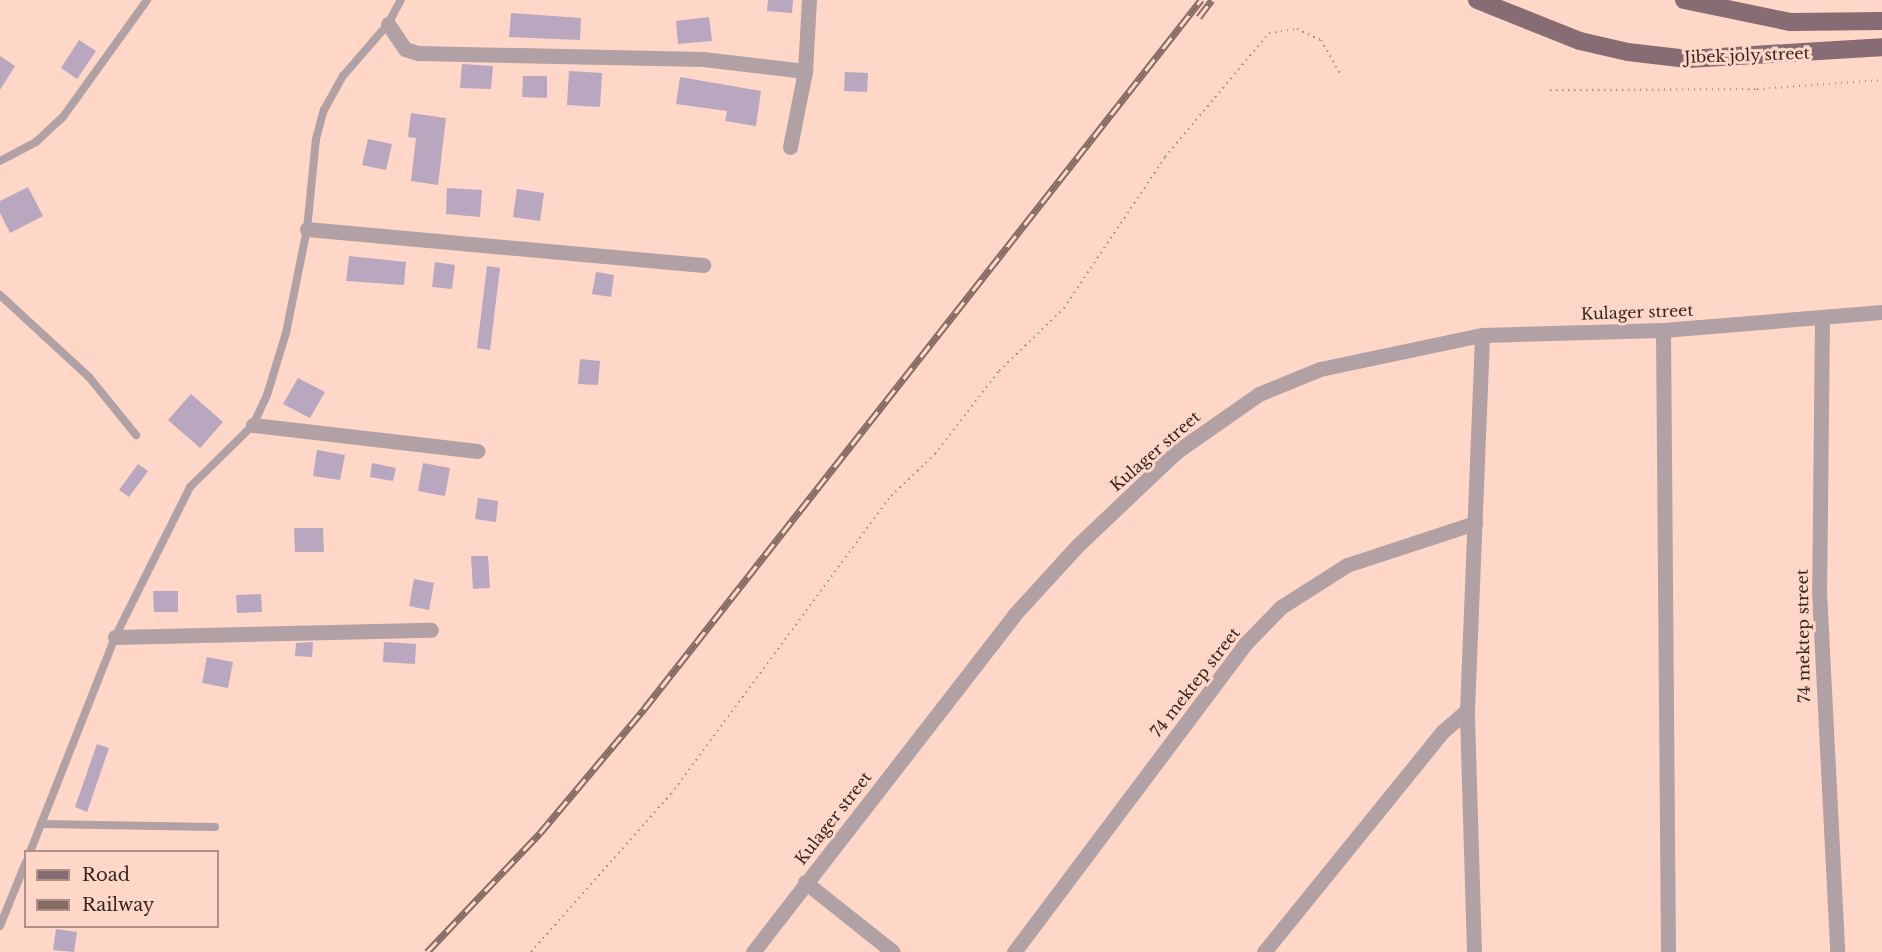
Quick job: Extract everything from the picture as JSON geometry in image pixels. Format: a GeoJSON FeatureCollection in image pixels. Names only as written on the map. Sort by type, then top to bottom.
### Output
{"type":"FeatureCollection","features":[{"type":"Feature","properties":{"kind":"main road","name":"Jibek joly street"},"geometry":{"type":"LineString","coordinates":[[1477,0],[1580,41],[1648,55],[1688,59],[1882,47]]}},
{"type":"Feature","properties":{"kind":"main road","name":"Jibek joly street"},"geometry":{"type":"LineString","coordinates":[[1684,0],[1790,22],[1882,21]]}},
{"type":"Feature","properties":{"kind":"street"},"geometry":{"type":"LineString","coordinates":[[790,147],[805,71],[809,0]]}},
{"type":"Feature","properties":{"kind":"street"},"geometry":{"type":"LineString","coordinates":[[388,24],[405,49],[418,53],[703,59],[805,71]]}},
{"type":"Feature","properties":{"kind":"street"},"geometry":{"type":"LineString","coordinates":[[307,229],[703,265]]}},
{"type":"Feature","properties":{"kind":"street","name":"Kulager street"},"geometry":{"type":"LineString","coordinates":[[753,952],[1014,615],[1077,546],[1176,452],[1258,394],[1320,369],[1482,335],[1663,330],[1882,312]]}},
{"type":"Feature","properties":{"kind":"street","name":"74 mektep street"},"geometry":{"type":"LineString","coordinates":[[1822,318],[1819,591],[1837,952]]}},
{"type":"Feature","properties":{"kind":"street"},"geometry":{"type":"LineString","coordinates":[[1663,330],[1668,952]]}},
{"type":"Feature","properties":{"kind":"street"},"geometry":{"type":"LineString","coordinates":[[1474,952],[1467,710],[1482,335]]}},
{"type":"Feature","properties":{"kind":"street"},"geometry":{"type":"LineString","coordinates":[[253,425],[478,451]]}},
{"type":"Feature","properties":{"kind":"street","name":"74 mektep street"},"geometry":{"type":"LineString","coordinates":[[1014,952],[1245,644],[1281,607],[1347,565],[1474,523]]}},
{"type":"Feature","properties":{"kind":"street"},"geometry":{"type":"LineString","coordinates":[[115,638],[431,630]]}},
{"type":"Feature","properties":{"kind":"street"},"geometry":{"type":"LineString","coordinates":[[1264,952],[1442,732],[1467,710]]}},
{"type":"Feature","properties":{"kind":"street"},"geometry":{"type":"LineString","coordinates":[[805,882],[893,952]]}},
{"type":"Feature","properties":{"kind":"lane"},"geometry":{"type":"LineString","coordinates":[[0,161],[36,142],[63,117],[147,0]]}},
{"type":"Feature","properties":{"kind":"lane"},"geometry":{"type":"LineString","coordinates":[[31,850],[115,638],[190,487],[253,425],[286,333],[307,229],[316,138],[324,110],[344,76],[388,24],[401,0]]}},
{"type":"Feature","properties":{"kind":"lane"},"geometry":{"type":"LineString","coordinates":[[0,295],[89,377],[136,435]]}},
{"type":"Feature","properties":{"kind":"lane"},"geometry":{"type":"LineString","coordinates":[[41,824],[215,827]]}},
{"type":"Feature","properties":{"kind":"lane"},"geometry":{"type":"LineString","coordinates":[[0,926],[24,867]]}},
{"type":"Feature","properties":{"kind":"path"},"geometry":{"type":"LineString","coordinates":[[531,952],[671,794],[891,496],[935,454],[999,371],[1064,308],[1165,156],[1269,33],[1297,29],[1321,40],[1341,75]]}},
{"type":"Feature","properties":{"kind":"path"},"geometry":{"type":"LineString","coordinates":[[1550,90],[1757,89],[1882,80]]}},
{"type":"Feature","properties":{"kind":"building"},"geometry":{"type":"Polygon","coordinates":[[[768,0],[793,0],[792,13],[767,11],[768,0]]]}},
{"type":"Feature","properties":{"kind":"building"},"geometry":{"type":"Polygon","coordinates":[[[511,13],[581,18],[580,40],[509,37],[511,13]]]}},
{"type":"Feature","properties":{"kind":"building"},"geometry":{"type":"Polygon","coordinates":[[[709,17],[712,41],[678,44],[676,21],[709,17]]]}},
{"type":"Feature","properties":{"kind":"building"},"geometry":{"type":"Polygon","coordinates":[[[79,40],[96,51],[77,79],[61,68],[79,40]]]}},
{"type":"Feature","properties":{"kind":"building"},"geometry":{"type":"Polygon","coordinates":[[[0,56],[15,66],[0,90],[0,56]]]}},
{"type":"Feature","properties":{"kind":"building"},"geometry":{"type":"Polygon","coordinates":[[[462,64],[493,66],[491,89],[460,88],[462,64]]]}},
{"type":"Feature","properties":{"kind":"building"},"geometry":{"type":"Polygon","coordinates":[[[569,71],[602,73],[600,107],[567,105],[569,71]]]}},
{"type":"Feature","properties":{"kind":"building"},"geometry":{"type":"Polygon","coordinates":[[[845,72],[868,73],[867,92],[844,91],[845,72]]]}},
{"type":"Feature","properties":{"kind":"building"},"geometry":{"type":"Polygon","coordinates":[[[523,76],[547,76],[547,98],[522,97],[523,76]]]}},
{"type":"Feature","properties":{"kind":"building"},"geometry":{"type":"Polygon","coordinates":[[[680,77],[761,91],[756,126],[725,121],[727,111],[676,104],[680,77]]]}},
{"type":"Feature","properties":{"kind":"building"},"geometry":{"type":"Polygon","coordinates":[[[411,113],[446,118],[438,185],[411,181],[416,138],[408,137],[411,113]]]}},
{"type":"Feature","properties":{"kind":"building"},"geometry":{"type":"Polygon","coordinates":[[[368,139],[392,144],[386,170],[362,165],[368,139]]]}},
{"type":"Feature","properties":{"kind":"building"},"geometry":{"type":"Polygon","coordinates":[[[28,187],[43,216],[10,233],[0,213],[0,201],[28,187]]]}},
{"type":"Feature","properties":{"kind":"building"},"geometry":{"type":"Polygon","coordinates":[[[447,188],[482,190],[480,217],[446,214],[447,188]]]}},
{"type":"Feature","properties":{"kind":"building"},"geometry":{"type":"Polygon","coordinates":[[[517,189],[544,193],[540,221],[513,217],[517,189]]]}},
{"type":"Feature","properties":{"kind":"building"},"geometry":{"type":"Polygon","coordinates":[[[349,256],[406,262],[404,285],[346,281],[349,256]]]}},
{"type":"Feature","properties":{"kind":"building"},"geometry":{"type":"Polygon","coordinates":[[[435,262],[455,265],[452,289],[432,287],[435,262]]]}},
{"type":"Feature","properties":{"kind":"building"},"geometry":{"type":"Polygon","coordinates":[[[487,266],[500,268],[490,350],[477,348],[487,266]]]}},
{"type":"Feature","properties":{"kind":"building"},"geometry":{"type":"Polygon","coordinates":[[[596,272],[614,275],[611,297],[592,294],[596,272]]]}},
{"type":"Feature","properties":{"kind":"building"},"geometry":{"type":"Polygon","coordinates":[[[580,359],[600,361],[598,385],[578,384],[580,359]]]}},
{"type":"Feature","properties":{"kind":"building"},"geometry":{"type":"Polygon","coordinates":[[[298,378],[325,392],[310,418],[283,404],[298,378]]]}},
{"type":"Feature","properties":{"kind":"building"},"geometry":{"type":"Polygon","coordinates":[[[191,394],[223,422],[200,448],[168,420],[191,394]]]}},
{"type":"Feature","properties":{"kind":"building"},"geometry":{"type":"Polygon","coordinates":[[[317,450],[345,455],[340,480],[313,476],[317,450]]]}},
{"type":"Feature","properties":{"kind":"building"},"geometry":{"type":"Polygon","coordinates":[[[372,463],[396,468],[393,481],[370,477],[372,463]]]}},
{"type":"Feature","properties":{"kind":"building"},"geometry":{"type":"Polygon","coordinates":[[[423,463],[450,468],[445,496],[418,491],[423,463]]]}},
{"type":"Feature","properties":{"kind":"building"},"geometry":{"type":"Polygon","coordinates":[[[138,464],[148,471],[129,497],[119,490],[138,464]]]}},
{"type":"Feature","properties":{"kind":"building"},"geometry":{"type":"Polygon","coordinates":[[[478,498],[498,501],[496,522],[475,519],[478,498]]]}},
{"type":"Feature","properties":{"kind":"building"},"geometry":{"type":"Polygon","coordinates":[[[294,528],[323,528],[324,552],[295,552],[294,528]]]}},
{"type":"Feature","properties":{"kind":"building"},"geometry":{"type":"Polygon","coordinates":[[[471,556],[488,556],[490,588],[473,589],[471,556]]]}},
{"type":"Feature","properties":{"kind":"building"},"geometry":{"type":"Polygon","coordinates":[[[414,579],[434,583],[429,610],[409,606],[414,579]]]}},
{"type":"Feature","properties":{"kind":"building"},"geometry":{"type":"Polygon","coordinates":[[[153,591],[178,591],[178,612],[154,612],[153,591]]]}},
{"type":"Feature","properties":{"kind":"building"},"geometry":{"type":"Polygon","coordinates":[[[261,594],[262,612],[237,613],[236,595],[261,594]]]}},
{"type":"Feature","properties":{"kind":"building"},"geometry":{"type":"Polygon","coordinates":[[[313,642],[312,657],[295,656],[296,643],[313,642]]]}},
{"type":"Feature","properties":{"kind":"building"},"geometry":{"type":"Polygon","coordinates":[[[384,642],[416,644],[415,664],[383,662],[384,642]]]}},
{"type":"Feature","properties":{"kind":"building"},"geometry":{"type":"Polygon","coordinates":[[[207,657],[233,662],[228,688],[202,683],[207,657]]]}},
{"type":"Feature","properties":{"kind":"building"},"geometry":{"type":"Polygon","coordinates":[[[97,744],[109,748],[87,812],[75,807],[97,744]]]}},
{"type":"Feature","properties":{"kind":"building"},"geometry":{"type":"Polygon","coordinates":[[[56,929],[77,932],[74,952],[53,950],[56,929]]]}},
{"type":"Feature","properties":{"kind":"railway"},"geometry":{"type":"LineString","coordinates":[[427,952],[540,833],[644,709],[1201,0]]}},
{"type":"Feature","properties":{"kind":"railway"},"geometry":{"type":"LineString","coordinates":[[1199,17],[1212,0]]}}]}
